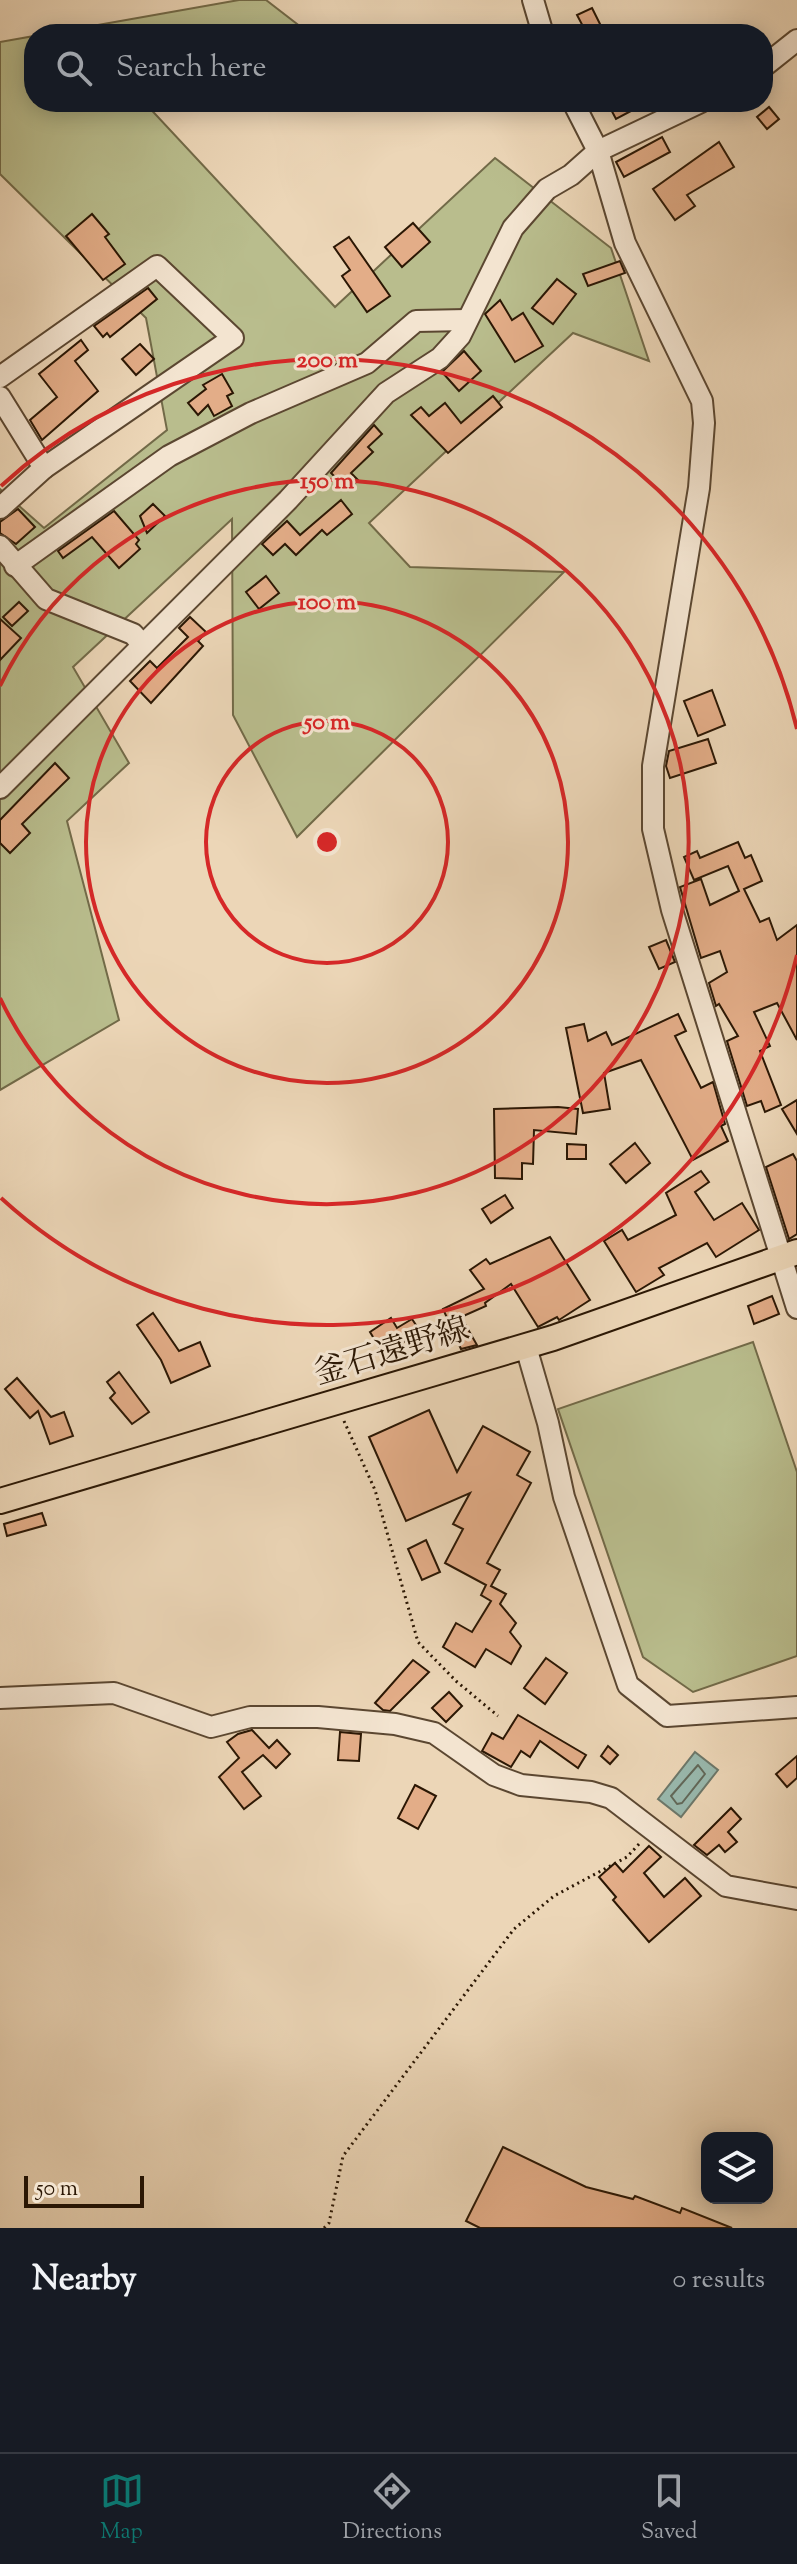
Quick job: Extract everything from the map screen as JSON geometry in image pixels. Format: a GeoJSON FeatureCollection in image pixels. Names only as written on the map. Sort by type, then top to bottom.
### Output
{"type":"FeatureCollection","features":[{"type":"Feature","properties":{"kind":"main road","name":"釜石遠野線"},"geometry":{"type":"LineString","coordinates":[[0,1501],[526,1347],[789,1255]]}},
{"type":"Feature","properties":{"kind":"street"},"geometry":{"type":"LineString","coordinates":[[533,0],[540,24]]}},
{"type":"Feature","properties":{"kind":"street"},"geometry":{"type":"LineString","coordinates":[[773,59],[797,40]]}},
{"type":"Feature","properties":{"kind":"street"},"geometry":{"type":"LineString","coordinates":[[578,112],[598,151],[625,243],[702,401],[704,423],[699,488],[653,766],[653,829],[672,910],[789,1255],[797,1308]]}},
{"type":"Feature","properties":{"kind":"street"},"geometry":{"type":"LineString","coordinates":[[0,788],[288,500],[386,393],[440,358],[460,336],[513,228],[547,189],[571,175],[598,151],[680,112]]}},
{"type":"Feature","properties":{"kind":"street"},"geometry":{"type":"LineString","coordinates":[[0,377],[157,266],[233,338],[44,468],[0,508]]}},
{"type":"Feature","properties":{"kind":"street"},"geometry":{"type":"LineString","coordinates":[[15,566],[169,456],[251,413],[367,363],[416,321],[467,320]]}},
{"type":"Feature","properties":{"kind":"street"},"geometry":{"type":"LineString","coordinates":[[0,397],[44,468]]}},
{"type":"Feature","properties":{"kind":"street"},"geometry":{"type":"LineString","coordinates":[[0,546],[46,599],[133,634],[142,644]]}},
{"type":"Feature","properties":{"kind":"street"},"geometry":{"type":"LineString","coordinates":[[526,1347],[548,1423],[564,1497],[628,1685],[667,1716],[797,1707]]}},
{"type":"Feature","properties":{"kind":"street"},"geometry":{"type":"LineString","coordinates":[[0,1698],[114,1693],[211,1727],[250,1717],[318,1717],[395,1724],[434,1733],[494,1775],[521,1785],[591,1792],[611,1798],[726,1886],[797,1899]]}},
{"type":"Feature","properties":{"kind":"path"},"geometry":{"type":"LineString","coordinates":[[335,1403],[375,1490],[418,1642],[456,1681],[498,1716]]}},
{"type":"Feature","properties":{"kind":"path"},"geometry":{"type":"LineString","coordinates":[[324,2228],[329,2223],[343,2156],[514,1929],[554,1896],[627,1857],[652,1829]]}},
{"type":"Feature","properties":{"kind":"green space"},"geometry":{"type":"Polygon","coordinates":[[[239,0],[266,0],[297,24],[103,24],[239,0]]]}},
{"type":"Feature","properties":{"kind":"green space"},"geometry":{"type":"Polygon","coordinates":[[[24,38],[24,112],[153,112],[335,307],[495,158],[611,248],[649,361],[573,333],[369,523],[410,567],[564,572],[297,837],[233,715],[232,519],[73,667],[129,763],[67,821],[119,1020],[0,1090],[0,489],[44,528],[167,430],[146,318],[0,174],[0,42],[24,38]]]}},
{"type":"Feature","properties":{"kind":"green space"},"geometry":{"type":"Polygon","coordinates":[[[753,1342],[797,1472],[797,1656],[693,1692],[643,1657],[558,1409],[753,1342]]]}},
{"type":"Feature","properties":{"kind":"water"},"geometry":{"type":"Polygon","coordinates":[[[695,1752],[718,1770],[681,1817],[658,1799],[695,1752]]]}},
{"type":"Feature","properties":{"kind":"building"},"geometry":{"type":"Polygon","coordinates":[[[592,8],[600,24],[582,24],[577,15],[592,8]]]}},
{"type":"Feature","properties":{"kind":"building"},"geometry":{"type":"Polygon","coordinates":[[[612,112],[629,112],[616,119],[612,112]]]}},
{"type":"Feature","properties":{"kind":"building"},"geometry":{"type":"Polygon","coordinates":[[[763,112],[773,112],[779,119],[767,129],[757,117],[763,112]]]}},
{"type":"Feature","properties":{"kind":"building"},"geometry":{"type":"Polygon","coordinates":[[[662,137],[670,152],[624,177],[616,162],[662,137]]]}},
{"type":"Feature","properties":{"kind":"building"},"geometry":{"type":"Polygon","coordinates":[[[719,142],[734,167],[687,195],[695,206],[675,220],[653,189],[719,142]]]}},
{"type":"Feature","properties":{"kind":"building"},"geometry":{"type":"Polygon","coordinates":[[[92,214],[109,234],[105,237],[125,264],[103,280],[66,236],[92,214]]]}},
{"type":"Feature","properties":{"kind":"building"},"geometry":{"type":"Polygon","coordinates":[[[413,223],[430,242],[402,267],[385,247],[413,223]]]}},
{"type":"Feature","properties":{"kind":"building"},"geometry":{"type":"Polygon","coordinates":[[[349,237],[390,296],[367,312],[342,276],[350,270],[334,247],[349,237]]]}},
{"type":"Feature","properties":{"kind":"building"},"geometry":{"type":"Polygon","coordinates":[[[620,261],[625,273],[588,286],[583,274],[620,261]]]}},
{"type":"Feature","properties":{"kind":"building"},"geometry":{"type":"Polygon","coordinates":[[[557,279],[576,294],[553,324],[532,308],[557,279]]]}},
{"type":"Feature","properties":{"kind":"building"},"geometry":{"type":"Polygon","coordinates":[[[148,288],[157,299],[110,337],[107,333],[103,337],[94,326],[148,288]]]}},
{"type":"Feature","properties":{"kind":"building"},"geometry":{"type":"Polygon","coordinates":[[[500,300],[512,320],[523,313],[543,346],[515,362],[485,314],[500,300]]]}},
{"type":"Feature","properties":{"kind":"building"},"geometry":{"type":"Polygon","coordinates":[[[81,340],[88,350],[75,361],[98,391],[42,440],[30,420],[57,397],[39,374],[81,340]]]}},
{"type":"Feature","properties":{"kind":"building"},"geometry":{"type":"Polygon","coordinates":[[[140,344],[154,359],[136,375],[122,359],[140,344]]]}},
{"type":"Feature","properties":{"kind":"building"},"geometry":{"type":"Polygon","coordinates":[[[464,351],[481,371],[459,391],[442,372],[464,351]]]}},
{"type":"Feature","properties":{"kind":"building"},"geometry":{"type":"Polygon","coordinates":[[[222,374],[233,393],[227,396],[232,406],[214,416],[208,405],[198,415],[188,403],[206,389],[203,385],[222,374]]]}},
{"type":"Feature","properties":{"kind":"building"},"geometry":{"type":"Polygon","coordinates":[[[493,396],[502,407],[448,453],[411,415],[421,407],[429,416],[445,403],[461,423],[493,396]]]}},
{"type":"Feature","properties":{"kind":"building"},"geometry":{"type":"Polygon","coordinates":[[[374,425],[382,434],[368,447],[373,452],[351,473],[358,480],[348,490],[331,473],[374,425]]]}},
{"type":"Feature","properties":{"kind":"building"},"geometry":{"type":"Polygon","coordinates":[[[341,500],[352,514],[327,535],[322,530],[296,555],[285,544],[273,555],[262,544],[287,521],[300,535],[341,500]]]}},
{"type":"Feature","properties":{"kind":"building"},"geometry":{"type":"Polygon","coordinates":[[[153,504],[165,516],[147,533],[140,516],[153,504]]]}},
{"type":"Feature","properties":{"kind":"building"},"geometry":{"type":"Polygon","coordinates":[[[18,509],[35,527],[16,544],[0,533],[0,522],[18,509]]]}},
{"type":"Feature","properties":{"kind":"building"},"geometry":{"type":"Polygon","coordinates":[[[114,511],[139,540],[136,544],[140,549],[119,568],[92,537],[63,558],[58,551],[114,511]]]}},
{"type":"Feature","properties":{"kind":"building"},"geometry":{"type":"Polygon","coordinates":[[[266,576],[279,593],[259,609],[246,592],[266,576]]]}},
{"type":"Feature","properties":{"kind":"building"},"geometry":{"type":"Polygon","coordinates":[[[19,602],[28,611],[12,626],[3,617],[19,602]]]}},
{"type":"Feature","properties":{"kind":"building"},"geometry":{"type":"Polygon","coordinates":[[[190,617],[206,632],[198,641],[203,646],[151,703],[130,681],[150,661],[157,668],[188,637],[179,628],[190,617]]]}},
{"type":"Feature","properties":{"kind":"building"},"geometry":{"type":"Polygon","coordinates":[[[0,619],[21,638],[0,660],[0,619]]]}},
{"type":"Feature","properties":{"kind":"building"},"geometry":{"type":"Polygon","coordinates":[[[712,690],[725,725],[698,736],[684,701],[712,690]]]}},
{"type":"Feature","properties":{"kind":"building"},"geometry":{"type":"Polygon","coordinates":[[[708,739],[716,763],[670,778],[666,766],[669,751],[708,739]]]}},
{"type":"Feature","properties":{"kind":"building"},"geometry":{"type":"Polygon","coordinates":[[[55,763],[69,778],[22,824],[30,833],[10,853],[0,843],[0,820],[55,763]]]}},
{"type":"Feature","properties":{"kind":"building"},"geometry":{"type":"Polygon","coordinates":[[[738,842],[745,858],[751,855],[762,881],[744,889],[760,922],[769,918],[777,940],[797,925],[797,1040],[777,1003],[754,1012],[770,1046],[760,1051],[781,1105],[765,1112],[761,1101],[747,1106],[727,1041],[738,1036],[719,1004],[716,1006],[709,983],[727,972],[720,951],[701,958],[680,887],[701,879],[710,905],[739,891],[728,866],[694,880],[684,857],[697,851],[700,858],[738,842]]]}},
{"type":"Feature","properties":{"kind":"building"},"geometry":{"type":"Polygon","coordinates":[[[666,940],[675,962],[659,969],[649,947],[666,940]]]}},
{"type":"Feature","properties":{"kind":"building"},"geometry":{"type":"Polygon","coordinates":[[[678,1014],[686,1031],[675,1036],[701,1088],[713,1082],[725,1124],[721,1126],[728,1141],[693,1160],[641,1060],[604,1073],[610,1109],[583,1113],[566,1028],[584,1024],[588,1041],[606,1032],[612,1045],[678,1014]]]}},
{"type":"Feature","properties":{"kind":"building"},"geometry":{"type":"Polygon","coordinates":[[[797,1100],[797,1134],[782,1109],[797,1100]]]}},
{"type":"Feature","properties":{"kind":"building"},"geometry":{"type":"Polygon","coordinates":[[[494,1109],[578,1109],[576,1134],[534,1130],[533,1164],[522,1163],[522,1179],[495,1178],[494,1109]]]}},
{"type":"Feature","properties":{"kind":"building"},"geometry":{"type":"Polygon","coordinates":[[[635,1143],[650,1163],[626,1183],[610,1164],[635,1143]]]}},
{"type":"Feature","properties":{"kind":"building"},"geometry":{"type":"Polygon","coordinates":[[[567,1144],[586,1145],[586,1159],[567,1159],[567,1144]]]}},
{"type":"Feature","properties":{"kind":"building"},"geometry":{"type":"Polygon","coordinates":[[[793,1154],[797,1161],[797,1234],[789,1239],[766,1167],[793,1154]]]}},
{"type":"Feature","properties":{"kind":"building"},"geometry":{"type":"Polygon","coordinates":[[[701,1171],[709,1182],[695,1192],[714,1220],[742,1203],[759,1230],[716,1257],[707,1243],[659,1268],[664,1275],[636,1292],[604,1241],[622,1230],[628,1240],[676,1215],[666,1193],[701,1171]]]}},
{"type":"Feature","properties":{"kind":"building"},"geometry":{"type":"Polygon","coordinates":[[[505,1195],[513,1208],[491,1223],[482,1209],[505,1195]]]}},
{"type":"Feature","properties":{"kind":"building"},"geometry":{"type":"Polygon","coordinates":[[[550,1237],[590,1300],[559,1320],[557,1317],[538,1327],[511,1284],[485,1303],[486,1306],[461,1317],[477,1345],[461,1349],[443,1309],[484,1289],[470,1270],[486,1259],[490,1264],[550,1237]]]}},
{"type":"Feature","properties":{"kind":"building"},"geometry":{"type":"Polygon","coordinates":[[[772,1296],[779,1314],[754,1324],[748,1306],[772,1296]]]}},
{"type":"Feature","properties":{"kind":"building"},"geometry":{"type":"Polygon","coordinates":[[[153,1313],[179,1351],[200,1342],[210,1366],[171,1383],[161,1360],[137,1325],[153,1313]]]}},
{"type":"Feature","properties":{"kind":"building"},"geometry":{"type":"Polygon","coordinates":[[[391,1318],[397,1328],[412,1319],[420,1331],[384,1355],[370,1332],[391,1318]]]}},
{"type":"Feature","properties":{"kind":"building"},"geometry":{"type":"Polygon","coordinates":[[[119,1372],[149,1412],[132,1424],[110,1398],[115,1393],[107,1382],[119,1372]]]}},
{"type":"Feature","properties":{"kind":"building"},"geometry":{"type":"Polygon","coordinates":[[[17,1378],[51,1417],[64,1412],[73,1436],[50,1444],[38,1411],[30,1418],[5,1389],[17,1378]]]}},
{"type":"Feature","properties":{"kind":"building"},"geometry":{"type":"Polygon","coordinates":[[[429,1410],[457,1472],[483,1426],[530,1452],[517,1475],[531,1483],[487,1563],[500,1570],[491,1586],[506,1594],[500,1604],[516,1623],[510,1632],[521,1646],[511,1664],[486,1649],[475,1667],[443,1647],[456,1623],[472,1632],[491,1601],[481,1595],[486,1585],[445,1563],[463,1529],[453,1524],[470,1493],[406,1521],[369,1437],[429,1410]]]}},
{"type":"Feature","properties":{"kind":"building"},"geometry":{"type":"Polygon","coordinates":[[[42,1513],[46,1525],[7,1536],[4,1524],[42,1513]]]}},
{"type":"Feature","properties":{"kind":"building"},"geometry":{"type":"Polygon","coordinates":[[[426,1540],[440,1572],[422,1580],[408,1549],[426,1540]]]}},
{"type":"Feature","properties":{"kind":"building"},"geometry":{"type":"Polygon","coordinates":[[[546,1658],[567,1673],[545,1704],[524,1688],[546,1658]]]}},
{"type":"Feature","properties":{"kind":"building"},"geometry":{"type":"Polygon","coordinates":[[[413,1660],[429,1672],[390,1711],[383,1710],[375,1703],[413,1660]]]}},
{"type":"Feature","properties":{"kind":"building"},"geometry":{"type":"Polygon","coordinates":[[[449,1692],[462,1706],[446,1722],[432,1708],[449,1692]]]}},
{"type":"Feature","properties":{"kind":"building"},"geometry":{"type":"Polygon","coordinates":[[[518,1715],[586,1755],[578,1768],[540,1741],[530,1757],[521,1751],[511,1767],[482,1751],[492,1733],[503,1739],[518,1715]]]}},
{"type":"Feature","properties":{"kind":"building"},"geometry":{"type":"Polygon","coordinates":[[[252,1730],[269,1748],[277,1740],[290,1754],[276,1768],[263,1755],[242,1772],[261,1796],[244,1809],[219,1777],[239,1758],[227,1742],[238,1734],[252,1730]]]}},
{"type":"Feature","properties":{"kind":"building"},"geometry":{"type":"Polygon","coordinates":[[[340,1732],[361,1734],[359,1761],[338,1760],[340,1732]]]}},
{"type":"Feature","properties":{"kind":"building"},"geometry":{"type":"Polygon","coordinates":[[[608,1746],[618,1755],[610,1764],[601,1756],[608,1746]]]}},
{"type":"Feature","properties":{"kind":"building"},"geometry":{"type":"Polygon","coordinates":[[[797,1756],[797,1778],[787,1787],[776,1774],[797,1756]]]}},
{"type":"Feature","properties":{"kind":"building"},"geometry":{"type":"Polygon","coordinates":[[[415,1785],[436,1796],[418,1829],[398,1818],[415,1785]]]}},
{"type":"Feature","properties":{"kind":"building"},"geometry":{"type":"Polygon","coordinates":[[[731,1808],[741,1819],[728,1832],[737,1842],[725,1852],[719,1845],[707,1855],[694,1845],[731,1808]]]}},
{"type":"Feature","properties":{"kind":"building"},"geometry":{"type":"Polygon","coordinates":[[[649,1846],[661,1857],[644,1873],[664,1897],[685,1878],[701,1896],[649,1942],[613,1900],[616,1897],[599,1877],[615,1863],[623,1872],[649,1846]]]}},
{"type":"Feature","properties":{"kind":"building"},"geometry":{"type":"Polygon","coordinates":[[[503,2147],[586,2187],[633,2199],[635,2196],[680,2213],[682,2208],[732,2228],[480,2228],[466,2221],[503,2147]]]}}]}
